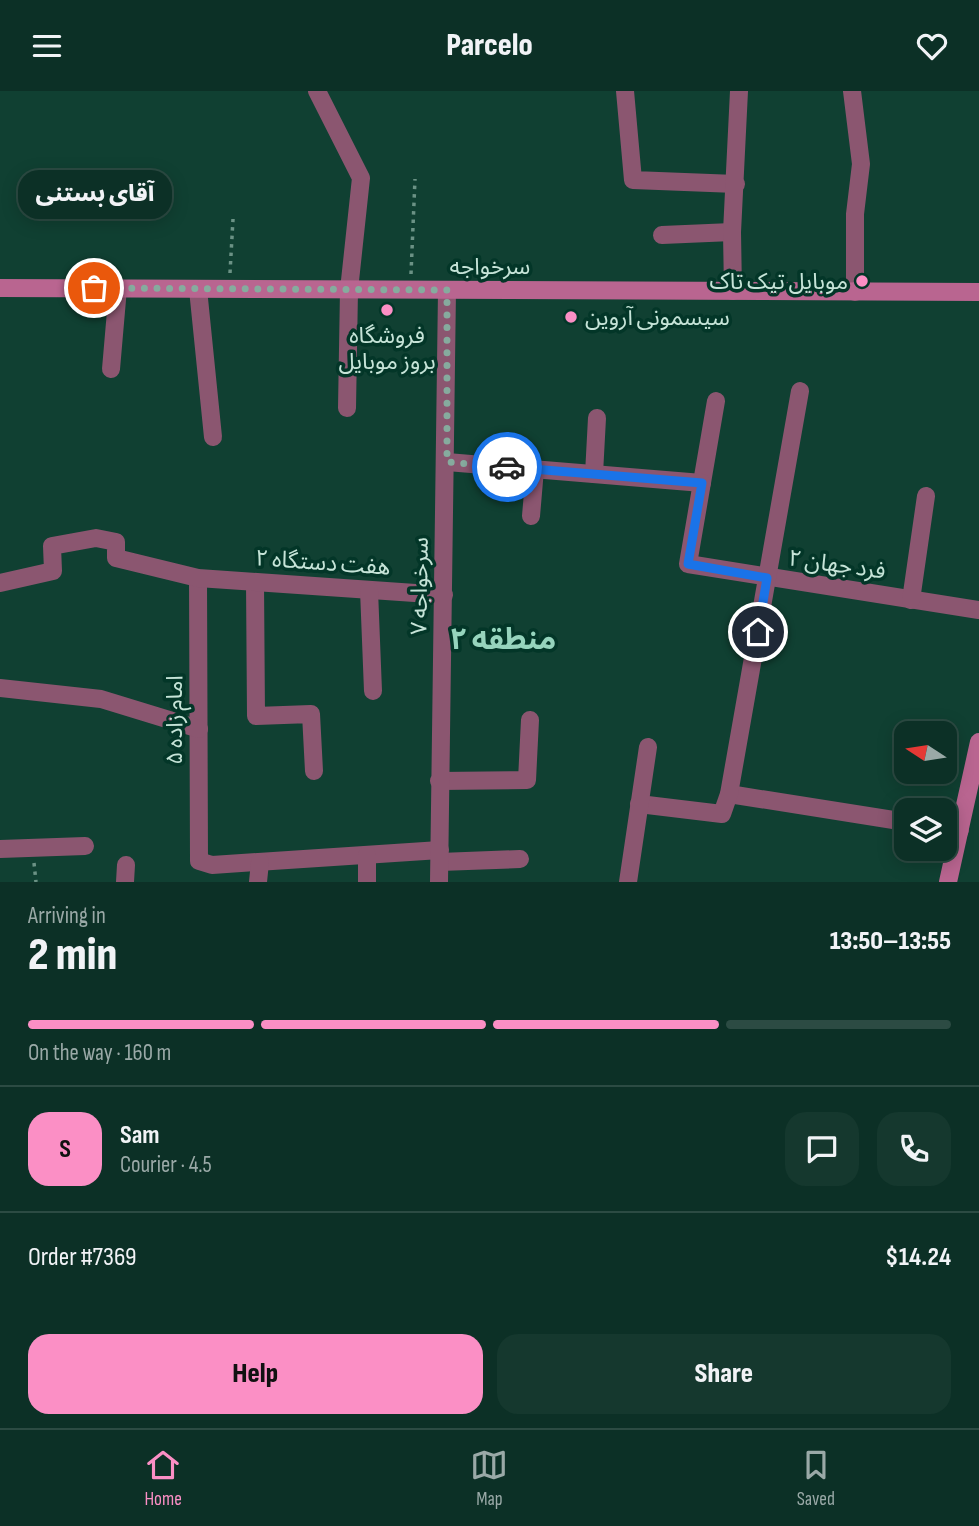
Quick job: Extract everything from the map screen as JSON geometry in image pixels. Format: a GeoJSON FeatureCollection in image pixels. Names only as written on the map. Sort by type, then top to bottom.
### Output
{"type":"FeatureCollection","features":[{"type":"Feature","properties":{"kind":"main road","name":"سرخواجه"},"geometry":{"type":"LineString","coordinates":[[0,288],[979,292]]}},
{"type":"Feature","properties":{"kind":"main road"},"geometry":{"type":"LineString","coordinates":[[957,813],[979,742]]}},
{"type":"Feature","properties":{"kind":"main road"},"geometry":{"type":"LineString","coordinates":[[948,882],[950,861]]}},
{"type":"Feature","properties":{"kind":"street"},"geometry":{"type":"LineString","coordinates":[[317,91],[361,178],[349,290],[347,408]]}},
{"type":"Feature","properties":{"kind":"street"},"geometry":{"type":"LineString","coordinates":[[625,91],[634,180],[736,184]]}},
{"type":"Feature","properties":{"kind":"street"},"geometry":{"type":"LineString","coordinates":[[733,291],[732,232],[739,91]]}},
{"type":"Feature","properties":{"kind":"street"},"geometry":{"type":"LineString","coordinates":[[852,91],[861,164],[855,214],[855,292]]}},
{"type":"Feature","properties":{"kind":"street"},"geometry":{"type":"LineString","coordinates":[[662,235],[732,232]]}},
{"type":"Feature","properties":{"kind":"street"},"geometry":{"type":"LineString","coordinates":[[111,369],[118,288]]}},
{"type":"Feature","properties":{"kind":"street"},"geometry":{"type":"LineString","coordinates":[[198,289],[213,437]]}},
{"type":"Feature","properties":{"kind":"street","name":"سرخواجه ۷"},"geometry":{"type":"LineString","coordinates":[[439,882],[447,462],[447,290]]}},
{"type":"Feature","properties":{"kind":"street"},"geometry":{"type":"LineString","coordinates":[[639,804],[722,814],[729,794],[800,391]]}},
{"type":"Feature","properties":{"kind":"street"},"geometry":{"type":"LineString","coordinates":[[447,462],[702,483],[716,401]]}},
{"type":"Feature","properties":{"kind":"street"},"geometry":{"type":"LineString","coordinates":[[594,474],[597,418]]}},
{"type":"Feature","properties":{"kind":"street"},"geometry":{"type":"LineString","coordinates":[[531,516],[535,469]]}},
{"type":"Feature","properties":{"kind":"street","name":"۲ فرد جهان"},"geometry":{"type":"LineString","coordinates":[[702,483],[688,564],[979,610]]}},
{"type":"Feature","properties":{"kind":"street"},"geometry":{"type":"LineString","coordinates":[[911,600],[926,496]]}},
{"type":"Feature","properties":{"kind":"street","name":"هفت دستگاه ۲"},"geometry":{"type":"LineString","coordinates":[[0,583],[53,572],[52,546],[96,538],[116,542],[116,558],[198,578],[444,595]]}},
{"type":"Feature","properties":{"kind":"street","name":"۵ امام زاده"},"geometry":{"type":"LineString","coordinates":[[198,578],[199,861],[212,865],[260,862]]}},
{"type":"Feature","properties":{"kind":"street"},"geometry":{"type":"LineString","coordinates":[[255,582],[256,716],[311,714],[314,771]]}},
{"type":"Feature","properties":{"kind":"street"},"geometry":{"type":"LineString","coordinates":[[369,590],[373,691]]}},
{"type":"Feature","properties":{"kind":"street"},"geometry":{"type":"LineString","coordinates":[[0,688],[101,699],[199,729]]}},
{"type":"Feature","properties":{"kind":"street"},"geometry":{"type":"LineString","coordinates":[[439,781],[527,780],[530,720]]}},
{"type":"Feature","properties":{"kind":"street"},"geometry":{"type":"LineString","coordinates":[[628,882],[648,747]]}},
{"type":"Feature","properties":{"kind":"street"},"geometry":{"type":"LineString","coordinates":[[729,794],[894,820]]}},
{"type":"Feature","properties":{"kind":"street"},"geometry":{"type":"LineString","coordinates":[[0,849],[85,846]]}},
{"type":"Feature","properties":{"kind":"street"},"geometry":{"type":"LineString","coordinates":[[367,855],[367,882]]}},
{"type":"Feature","properties":{"kind":"street"},"geometry":{"type":"LineString","coordinates":[[258,882],[260,862],[367,855],[520,859]]}},
{"type":"Feature","properties":{"kind":"path"},"geometry":{"type":"LineString","coordinates":[[410,290],[415,179]]}},
{"type":"Feature","properties":{"kind":"path"},"geometry":{"type":"LineString","coordinates":[[229,289],[233,219]]}},
{"type":"Feature","properties":{"kind":"way so far"},"geometry":{"type":"LineString","coordinates":[[94,288],[447,290],[447,462],[507,467]]}},
{"type":"Feature","properties":{"kind":"place","name":"موبایل تیک تاک"},"geometry":{"type":"Point","coordinates":[862,281]}},
{"type":"Feature","properties":{"kind":"place","name":"آقای بستنی"},"geometry":{"type":"Point","coordinates":[94,288]}},
{"type":"Feature","properties":{"kind":"place","name":"فروشگاه بروز موبایل"},"geometry":{"type":"Point","coordinates":[387,310]}},
{"type":"Feature","properties":{"kind":"place","name":"سیسمونی آروین"},"geometry":{"type":"Point","coordinates":[571,317]}},
{"type":"Feature","properties":{"kind":"district","name":"منطقه ۲"},"geometry":{"type":"Point","coordinates":[503,639]}},
{"type":"Feature","properties":{"kind":"route"},"geometry":{"type":"LineString","coordinates":[[507,467],[702,483],[688,564],[767,578],[758,632]]}}]}
